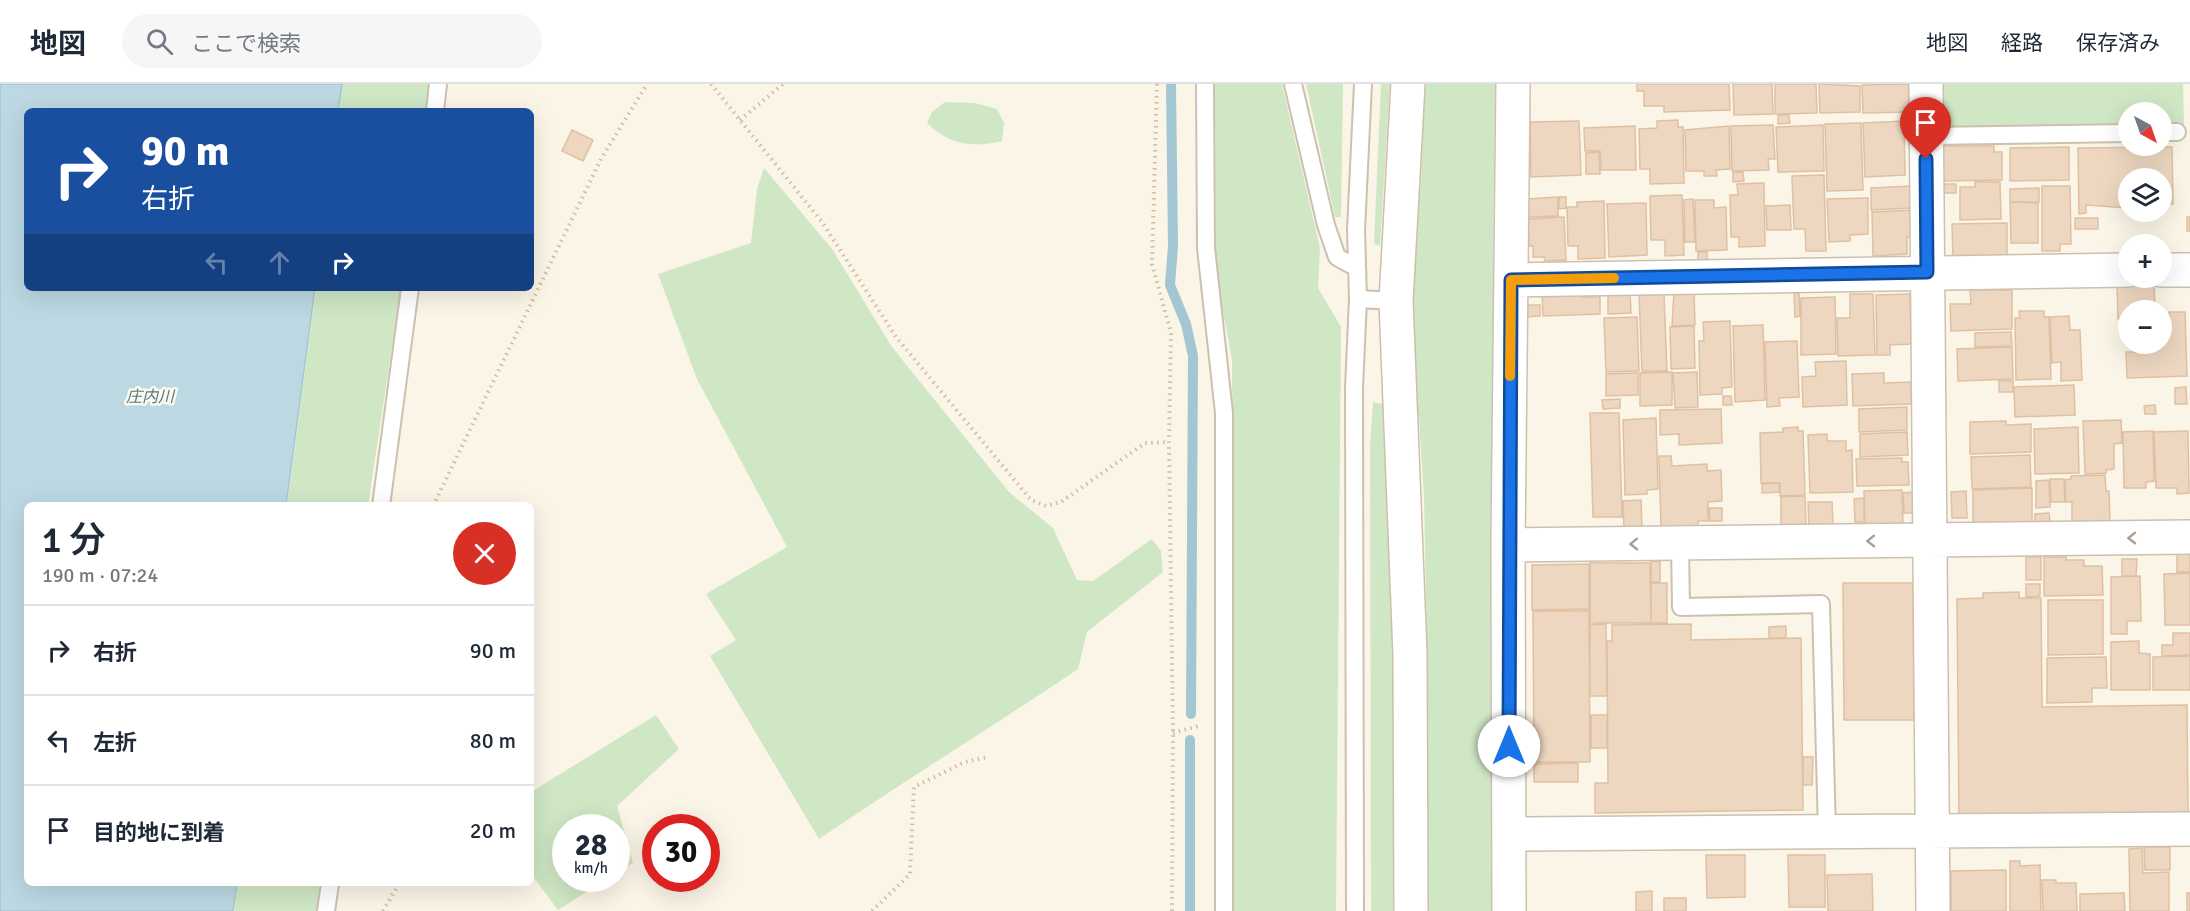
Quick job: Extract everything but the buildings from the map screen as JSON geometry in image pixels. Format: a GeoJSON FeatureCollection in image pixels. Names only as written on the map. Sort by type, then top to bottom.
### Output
{"type":"FeatureCollection","features":[{"type":"Feature","properties":{"kind":"street"},"geometry":{"type":"LineString","coordinates":[[1408,84],[1396,301],[1410,654],[1411,911]]}},
{"type":"Feature","properties":{"kind":"street"},"geometry":{"type":"LineString","coordinates":[[1509,911],[1508,545],[1513,84]]}},
{"type":"Feature","properties":{"kind":"street"},"geometry":{"type":"LineString","coordinates":[[1926,84],[1933,911]]}},
{"type":"Feature","properties":{"kind":"street"},"geometry":{"type":"LineString","coordinates":[[1511,280],[2118,270]]}},
{"type":"Feature","properties":{"kind":"street"},"geometry":{"type":"LineString","coordinates":[[2172,270],[2190,270]]}},
{"type":"Feature","properties":{"kind":"street"},"geometry":{"type":"LineString","coordinates":[[1508,545],[2190,537]]}},
{"type":"Feature","properties":{"kind":"street"},"geometry":{"type":"LineString","coordinates":[[1509,834],[1932,833],[2190,829]]}},
{"type":"Feature","properties":{"kind":"lane"},"geometry":{"type":"LineString","coordinates":[[435,108],[438,84]]}},
{"type":"Feature","properties":{"kind":"lane"},"geometry":{"type":"LineString","coordinates":[[1205,84],[1206,248],[1224,413],[1224,911]]}},
{"type":"Feature","properties":{"kind":"lane"},"geometry":{"type":"LineString","coordinates":[[1293,84],[1326,225],[1337,257],[1357,268]]}},
{"type":"Feature","properties":{"kind":"lane"},"geometry":{"type":"LineString","coordinates":[[1355,911],[1354,388],[1358,299],[1356,230],[1363,84]]}},
{"type":"Feature","properties":{"kind":"lane"},"geometry":{"type":"LineString","coordinates":[[1926,136],[2118,133]]}},
{"type":"Feature","properties":{"kind":"lane"},"geometry":{"type":"LineString","coordinates":[[382,502],[410,291]]}},
{"type":"Feature","properties":{"kind":"lane"},"geometry":{"type":"LineString","coordinates":[[1358,299],[1396,301]]}},
{"type":"Feature","properties":{"kind":"lane"},"geometry":{"type":"LineString","coordinates":[[1680,543],[1681,607],[1821,604],[1827,833]]}},
{"type":"Feature","properties":{"kind":"lane"},"geometry":{"type":"LineString","coordinates":[[326,911],[330,886]]}},
{"type":"Feature","properties":{"kind":"path"},"geometry":{"type":"LineString","coordinates":[[435,502],[601,159],[647,84]]}},
{"type":"Feature","properties":{"kind":"path"},"geometry":{"type":"LineString","coordinates":[[711,84],[822,222],[896,337],[1031,500],[1046,506],[1061,502],[1145,443],[1169,442]]}},
{"type":"Feature","properties":{"kind":"path"},"geometry":{"type":"LineString","coordinates":[[740,120],[783,84]]}},
{"type":"Feature","properties":{"kind":"path"},"geometry":{"type":"LineString","coordinates":[[1157,84],[1152,264],[1171,333],[1169,442],[1173,733],[1172,911]]}},
{"type":"Feature","properties":{"kind":"path"},"geometry":{"type":"LineString","coordinates":[[872,911],[910,874],[914,787],[965,762],[988,757]]}},
{"type":"Feature","properties":{"kind":"path"},"geometry":{"type":"LineString","coordinates":[[383,911],[398,886]]}},
{"type":"Feature","properties":{"kind":"green space"},"geometry":{"type":"Polygon","coordinates":[[[342,84],[430,84],[426,108],[339,108],[342,84]]]}},
{"type":"Feature","properties":{"kind":"green space"},"geometry":{"type":"Polygon","coordinates":[[[1215,84],[1282,84],[1320,248],[1318,288],[1341,327],[1336,911],[1234,911],[1232,360],[1216,273],[1215,84]]]}},
{"type":"Feature","properties":{"kind":"green space"},"geometry":{"type":"Polygon","coordinates":[[[1306,84],[1343,84],[1341,217],[1335,217],[1306,84]]]}},
{"type":"Feature","properties":{"kind":"green space"},"geometry":{"type":"Polygon","coordinates":[[[1381,84],[1390,84],[1380,246],[1374,243],[1381,84]]]}},
{"type":"Feature","properties":{"kind":"green space"},"geometry":{"type":"Polygon","coordinates":[[[1424,84],[1495,84],[1493,257],[1499,285],[1499,911],[1427,911],[1427,649],[1424,497],[1419,420],[1411,365],[1412,261],[1421,182],[1424,84]]]}},
{"type":"Feature","properties":{"kind":"green space"},"geometry":{"type":"Polygon","coordinates":[[[1939,84],[2183,84],[2184,124],[2172,125],[2172,102],[2118,102],[2118,126],[1954,131],[1941,120],[1939,84]]]}},
{"type":"Feature","properties":{"kind":"green space"},"geometry":{"type":"Polygon","coordinates":[[[945,102],[975,103],[997,109],[1004,123],[1002,141],[981,144],[962,143],[935,130],[927,123],[932,112],[945,102]]]}},
{"type":"Feature","properties":{"kind":"green space"},"geometry":{"type":"Polygon","coordinates":[[[764,168],[832,249],[892,347],[1009,492],[1053,528],[1077,580],[1093,581],[1152,539],[1161,551],[1163,572],[1087,632],[1078,669],[819,839],[710,656],[736,640],[706,594],[787,547],[697,379],[658,274],[751,243],[757,189],[764,168]]]}},
{"type":"Feature","properties":{"kind":"green space"},"geometry":{"type":"Polygon","coordinates":[[[316,291],[401,291],[368,502],[287,502],[316,291]]]}},
{"type":"Feature","properties":{"kind":"green space"},"geometry":{"type":"Polygon","coordinates":[[[1373,402],[1383,404],[1397,662],[1395,911],[1371,911],[1370,445],[1373,402]]]}},
{"type":"Feature","properties":{"kind":"green space"},"geometry":{"type":"Polygon","coordinates":[[[656,715],[679,749],[617,806],[619,814],[552,814],[552,892],[586,892],[558,910],[534,878],[534,790],[656,715]]]}},
{"type":"Feature","properties":{"kind":"green space"},"geometry":{"type":"Polygon","coordinates":[[[238,886],[320,886],[319,911],[234,911],[238,886]]]}},
{"type":"Feature","properties":{"kind":"water","name":"庄内川"},"geometry":{"type":"Polygon","coordinates":[[[0,84],[342,84],[338,108],[24,108],[24,291],[315,291],[286,502],[24,502],[24,886],[237,886],[233,911],[0,911],[0,84]]]}},
{"type":"Feature","properties":{"kind":"waterway"},"geometry":{"type":"LineString","coordinates":[[1171,84],[1173,246],[1170,285],[1186,324],[1193,356],[1191,714]]}},
{"type":"Feature","properties":{"kind":"waterway"},"geometry":{"type":"LineString","coordinates":[[1190,740],[1190,911]]}},
{"type":"Feature","properties":{"kind":"slow traffic"},"geometry":{"type":"LineString","coordinates":[[1510,376],[1511,280],[1614,278]]}},
{"type":"Feature","properties":{"kind":"route"},"geometry":{"type":"LineString","coordinates":[[1509,746],[1508,545],[1511,280],[1927,272],[1926,159]]}}]}
